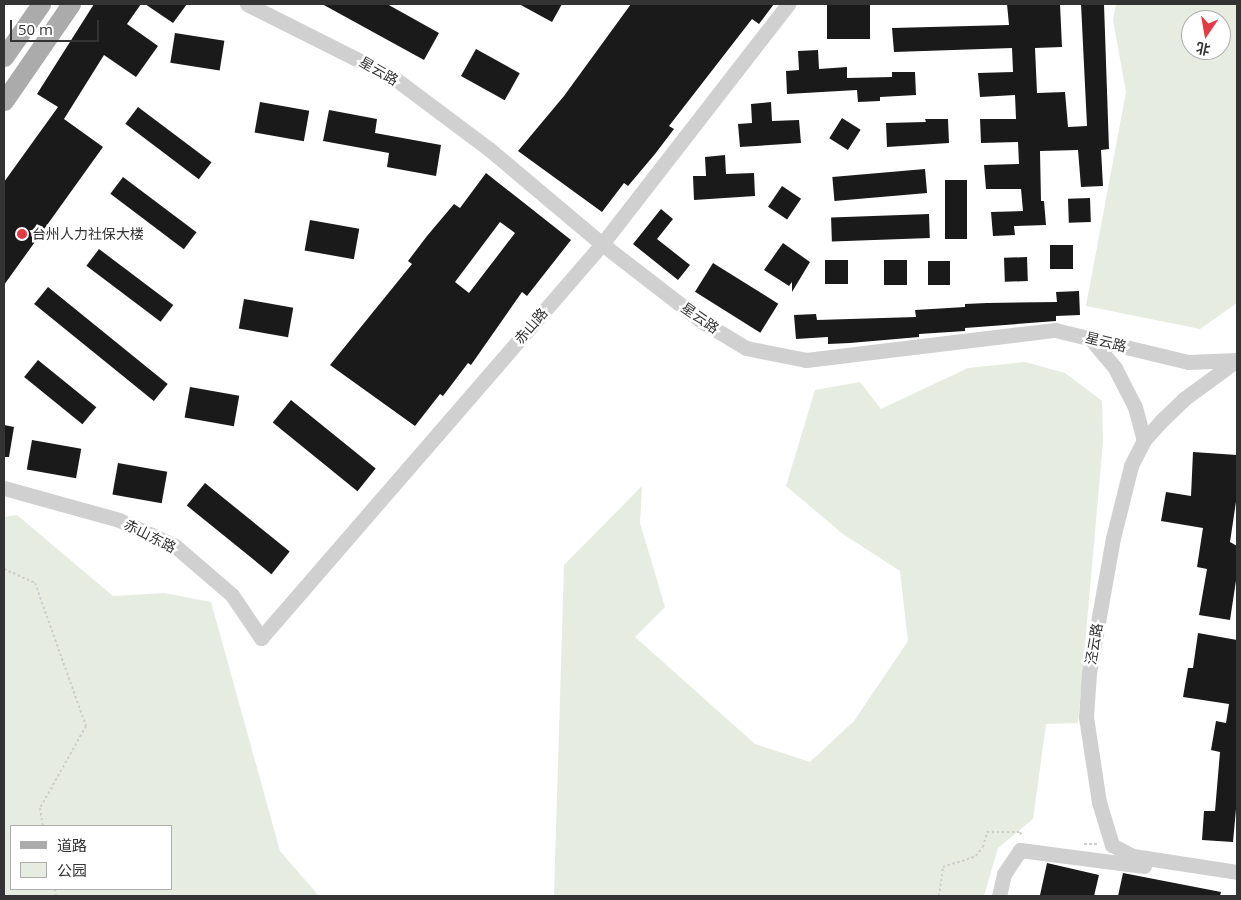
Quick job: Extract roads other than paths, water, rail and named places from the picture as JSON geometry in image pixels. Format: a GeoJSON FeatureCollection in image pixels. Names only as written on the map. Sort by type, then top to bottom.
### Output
{"type":"FeatureCollection","features":[{"type":"Feature","properties":{"kind":"main road"},"geometry":{"type":"LineString","coordinates":[[4,57],[39,4]]}},
{"type":"Feature","properties":{"kind":"main road"},"geometry":{"type":"LineString","coordinates":[[4,101],[68,9]]}},
{"type":"Feature","properties":{"kind":"street"},"geometry":{"type":"LineString","coordinates":[[39,4],[68,9]]}},
{"type":"Feature","properties":{"kind":"street","name":"星云路"},"geometry":{"type":"LineString","coordinates":[[247,4],[394,78],[489,149],[602,244],[704,322],[746,348],[806,360],[1055,330],[1188,362],[1237,360]]}},
{"type":"Feature","properties":{"kind":"street","name":"赤山路"},"geometry":{"type":"LineString","coordinates":[[261,638],[602,244],[788,4]]}},
{"type":"Feature","properties":{"kind":"street"},"geometry":{"type":"LineString","coordinates":[[1090,338],[1115,368],[1136,407],[1144,440]]}},
{"type":"Feature","properties":{"kind":"street","name":"泾云路"},"geometry":{"type":"LineString","coordinates":[[1237,360],[1184,399],[1144,440],[1131,466],[1113,538],[1089,673],[1086,718],[1099,802],[1112,845],[1133,856],[1237,872]]}},
{"type":"Feature","properties":{"kind":"street","name":"赤山东路"},"geometry":{"type":"LineString","coordinates":[[4,488],[119,520],[175,546],[232,595],[261,638]]}},
{"type":"Feature","properties":{"kind":"street"},"geometry":{"type":"LineString","coordinates":[[999,896],[1004,874],[1020,850],[1237,881]]}},
{"type":"Feature","properties":{"kind":"place","name":"台州人力社保大楼"},"geometry":{"type":"Point","coordinates":[22,234]}}]}
